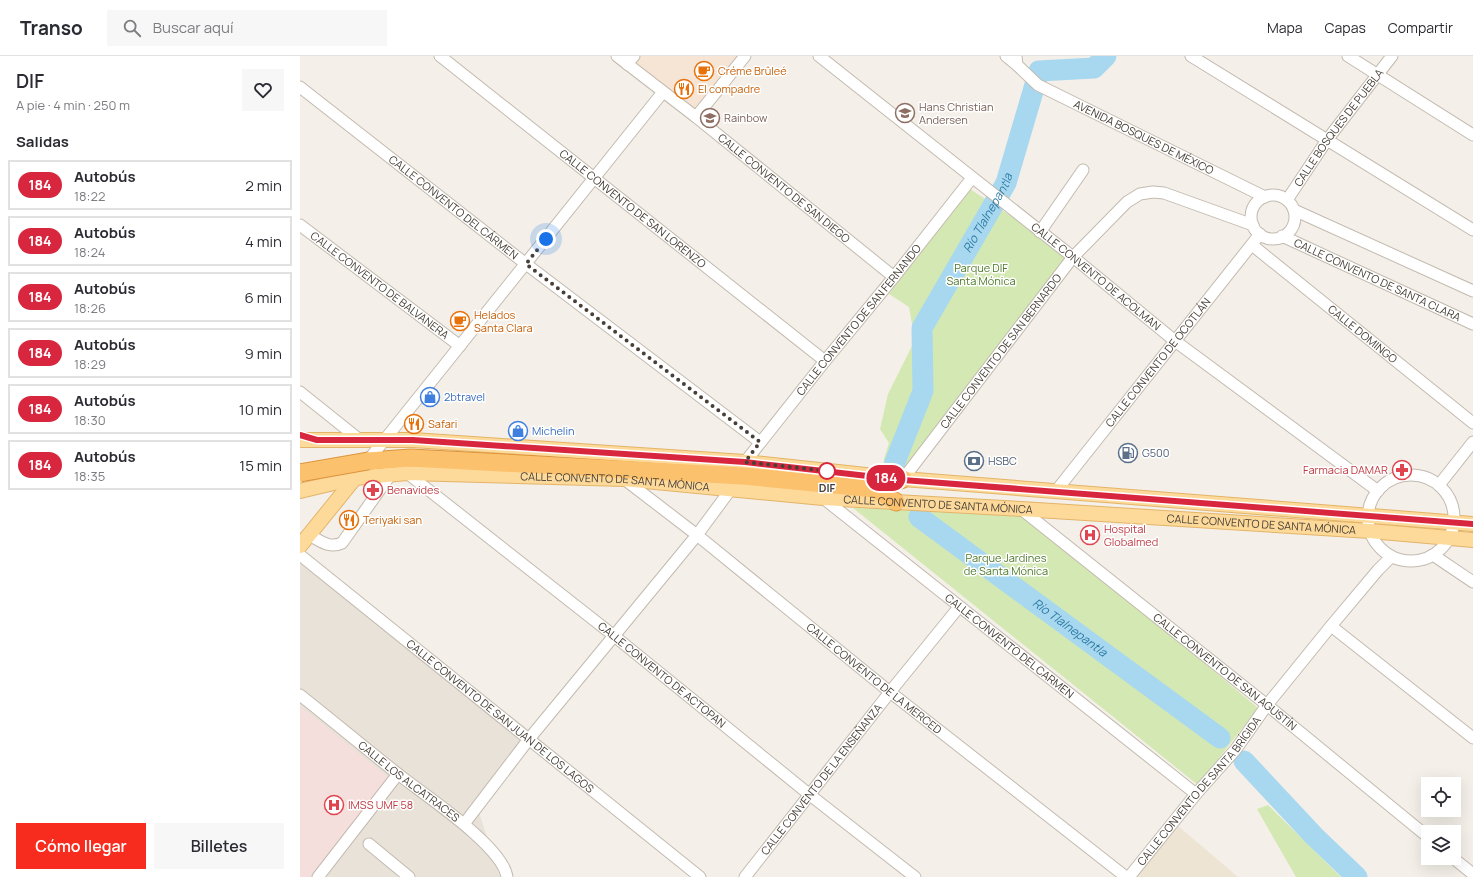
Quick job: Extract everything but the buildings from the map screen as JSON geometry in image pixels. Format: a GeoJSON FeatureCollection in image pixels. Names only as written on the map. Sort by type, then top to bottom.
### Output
{"type":"FeatureCollection","features":[{"type":"Feature","properties":{"kind":"highway"},"geometry":{"type":"LineString","coordinates":[[300,473],[368,461],[411,458],[744,469],[875,489],[896,502]]}},
{"type":"Feature","properties":{"kind":"highway"},"geometry":{"type":"LineString","coordinates":[[875,489],[903,480]]}},
{"type":"Feature","properties":{"kind":"main road","name":"CALLE CONVENTO DE SANTA MÓNICA"},"geometry":{"type":"LineString","coordinates":[[300,435],[317,440]]}},
{"type":"Feature","properties":{"kind":"main road","name":"CALLE CONVENTO DE SANTA MÓNICA"},"geometry":{"type":"LineString","coordinates":[[300,440],[413,440],[744,469],[1056,491],[1368,517],[1473,524]]}},
{"type":"Feature","properties":{"kind":"main road","name":"CALLE CONVENTO DE SANTA MÓNICA"},"geometry":{"type":"LineString","coordinates":[[300,491],[354,478],[407,473],[624,478],[823,498],[1370,531],[1473,540]]}},
{"type":"Feature","properties":{"kind":"main road"},"geometry":{"type":"LineString","coordinates":[[300,546],[354,478]]}},
{"type":"Feature","properties":{"kind":"street","name":"CALLE CONVENTO DE SAN LORENZO"},"geometry":{"type":"LineString","coordinates":[[440,56],[825,362]]}},
{"type":"Feature","properties":{"kind":"street","name":"CALLE CONVENTO DE SAN DIEGO"},"geometry":{"type":"LineString","coordinates":[[617,56],[631,60],[663,92],[894,277]]}},
{"type":"Feature","properties":{"kind":"street"},"geometry":{"type":"LineString","coordinates":[[696,117],[745,56]]}},
{"type":"Feature","properties":{"kind":"street","name":"CALLE CONVENTO DE ACOLMAN"},"geometry":{"type":"LineString","coordinates":[[819,56],[1016,214],[1073,257],[1176,341],[1378,491]]}},
{"type":"Feature","properties":{"kind":"street","name":"AVENIDA BOSQUES DE MÉXICO"},"geometry":{"type":"LineString","coordinates":[[1006,56],[1019,65],[1038,85],[1265,197]]}},
{"type":"Feature","properties":{"kind":"street"},"geometry":{"type":"LineString","coordinates":[[1191,56],[1473,230]]}},
{"type":"Feature","properties":{"kind":"street"},"geometry":{"type":"LineString","coordinates":[[1348,56],[1473,135]]}},
{"type":"Feature","properties":{"kind":"street","name":"CALLE BOSQUES DE PUEBLA"},"geometry":{"type":"LineString","coordinates":[[1291,205],[1327,140],[1392,56]]}},
{"type":"Feature","properties":{"kind":"street","name":"CALLE CONVENTO DEL CÁRMEN"},"geometry":{"type":"LineString","coordinates":[[300,87],[526,264],[760,442]]}},
{"type":"Feature","properties":{"kind":"street"},"geometry":{"type":"LineString","coordinates":[[354,478],[663,92]]}},
{"type":"Feature","properties":{"kind":"street"},"geometry":{"type":"LineString","coordinates":[[1040,232],[1083,170]]}},
{"type":"Feature","properties":{"kind":"street","name":"CALLE CONVENTO DE SAN FERNANDO"},"geometry":{"type":"LineString","coordinates":[[744,469],[760,442],[972,178]]}},
{"type":"Feature","properties":{"kind":"street","name":"CALLE CONVENTO DE SAN BERNARDO"},"geometry":{"type":"LineString","coordinates":[[903,480],[1073,257],[1127,202],[1140,194],[1153,192],[1164,193],[1253,224]]}},
{"type":"Feature","properties":{"kind":"street"},"geometry":{"type":"LineString","coordinates":[[1291,205],[1295,217],[1294,224],[1290,230],[1282,236],[1271,238],[1260,234],[1253,224],[1253,208],[1259,200],[1275,195],[1281,196],[1291,205],[1473,291]]}},
{"type":"Feature","properties":{"kind":"street","name":"CALLE CONVENTO DE BALVANERA"},"geometry":{"type":"LineString","coordinates":[[300,226],[460,346]]}},
{"type":"Feature","properties":{"kind":"street","name":"CALLE CONVENTO DE OCOTLÁN"},"geometry":{"type":"LineString","coordinates":[[1056,491],[1260,234]]}},
{"type":"Feature","properties":{"kind":"street","name":"CALLE CONVENTO DE SANTA CLARA"},"geometry":{"type":"LineString","coordinates":[[1282,236],[1473,324]]}},
{"type":"Feature","properties":{"kind":"street","name":"CALLE DOMINGO"},"geometry":{"type":"LineString","coordinates":[[1252,245],[1473,424]]}},
{"type":"Feature","properties":{"kind":"street"},"geometry":{"type":"LineString","coordinates":[[300,392],[360,440]]}},
{"type":"Feature","properties":{"kind":"street"},"geometry":{"type":"LineString","coordinates":[[1439,485],[1473,442]]}},
{"type":"Feature","properties":{"kind":"street","name":"CALLE CONVENTO DE ACTOPAN"},"geometry":{"type":"LineString","coordinates":[[407,473],[613,635],[810,795],[915,877]]}},
{"type":"Feature","properties":{"kind":"street"},"geometry":{"type":"LineString","coordinates":[[309,535],[335,546],[342,542],[391,474]]}},
{"type":"Feature","properties":{"kind":"street"},"geometry":{"type":"LineString","coordinates":[[1412,474],[1431,479],[1439,485],[1446,492],[1454,512],[1454,523],[1449,538],[1444,546],[1433,555],[1420,560],[1410,561],[1391,557],[1379,547],[1370,531],[1368,517],[1372,499],[1384,484],[1392,479],[1402,476],[1412,474]]}},
{"type":"Feature","properties":{"kind":"street","name":"CALLE CONVENTO DE LA MERCED"},"geometry":{"type":"LineString","coordinates":[[624,478],[697,535],[890,692],[1128,877]]}},
{"type":"Feature","properties":{"kind":"street"},"geometry":{"type":"LineString","coordinates":[[464,824],[613,635],[697,535],[731,489]]}},
{"type":"Feature","properties":{"kind":"street","name":"CALLE CONVENTO DEL CARMEN"},"geometry":{"type":"LineString","coordinates":[[823,498],[1196,794]]}},
{"type":"Feature","properties":{"kind":"street","name":"CALLE CONVENTO DE SAN AGUSTÍN"},"geometry":{"type":"LineString","coordinates":[[1021,509],[1267,704],[1421,831]]}},
{"type":"Feature","properties":{"kind":"street","name":"CALLE CONVENTO DE SAN JUAN DE LOS LAGOS"},"geometry":{"type":"LineString","coordinates":[[300,555],[700,877]]}},
{"type":"Feature","properties":{"kind":"street"},"geometry":{"type":"LineString","coordinates":[[1433,555],[1473,582]]}},
{"type":"Feature","properties":{"kind":"street","name":"CALLE CONVENTO DE SANTA BRÍGIDA"},"geometry":{"type":"LineString","coordinates":[[1128,877],[1196,794],[1234,752],[1267,704],[1331,626],[1378,570],[1391,557]]}},
{"type":"Feature","properties":{"kind":"street","name":"CALLE CONVENTO DE LA ENSEÑANZA"},"geometry":{"type":"LineString","coordinates":[[746,877],[890,692],[959,607]]}},
{"type":"Feature","properties":{"kind":"street"},"geometry":{"type":"LineString","coordinates":[[1331,626],[1473,738]]}},
{"type":"Feature","properties":{"kind":"street","name":"CALLE LOS ALCATRACES"},"geometry":{"type":"LineString","coordinates":[[300,695],[398,774],[464,824],[499,859],[504,866],[507,877]]}},
{"type":"Feature","properties":{"kind":"street"},"geometry":{"type":"LineString","coordinates":[[318,877],[398,774]]}},
{"type":"Feature","properties":{"kind":"street"},"geometry":{"type":"LineString","coordinates":[[369,844],[409,877]]}},
{"type":"Feature","properties":{"kind":"street"},"geometry":{"type":"LineString","coordinates":[[1461,864],[1473,874]]}},
{"type":"Feature","properties":{"kind":"shaded area"},"geometry":{"type":"Polygon","coordinates":[[[634,56],[745,56],[696,117],[627,64],[634,56]]]}},
{"type":"Feature","properties":{"kind":"shaded area"},"geometry":{"type":"Polygon","coordinates":[[[300,558],[524,741],[477,806],[500,877],[300,877],[300,558]]]}},
{"type":"Feature","properties":{"kind":"shaded area","name":"IMSS UMF 58"},"geometry":{"type":"Polygon","coordinates":[[[300,706],[389,778],[311,877],[300,877],[300,706]]]}},
{"type":"Feature","properties":{"kind":"shaded area"},"geometry":{"type":"Polygon","coordinates":[[[1170,819],[1238,877],[1124,877],[1170,819]]]}},
{"type":"Feature","properties":{"kind":"green space","name":"Parque DIF Santa Mónica"},"geometry":{"type":"Polygon","coordinates":[[[970,189],[1073,257],[907,467],[896,472],[883,468],[889,443],[880,429],[888,394],[915,340],[909,307],[889,294],[970,189]]]}},
{"type":"Feature","properties":{"kind":"green space","name":"Parque Jardines de Santa Mónica"},"geometry":{"type":"Polygon","coordinates":[[[853,508],[1022,511],[1258,708],[1198,785],[853,508]]]}},
{"type":"Feature","properties":{"kind":"green space"},"geometry":{"type":"Polygon","coordinates":[[[1268,805],[1341,877],[1296,877],[1257,809],[1268,805]]]}},
{"type":"Feature","properties":{"kind":"waterway","name":"Río Tlalnepantla"},"geometry":{"type":"LineString","coordinates":[[895,462],[923,391],[922,328],[1006,183],[1039,71],[1094,68],[1106,56]]}},
{"type":"Feature","properties":{"kind":"waterway","name":"Río Tlalnepantla"},"geometry":{"type":"LineString","coordinates":[[919,517],[1220,738]]}},
{"type":"Feature","properties":{"kind":"waterway","name":"Río Tlalnepantla"},"geometry":{"type":"LineString","coordinates":[[1244,761],[1314,836],[1357,877]]}},
{"type":"Feature","properties":{"kind":"bus line","name":"184"},"geometry":{"type":"LineString","coordinates":[[300,435],[317,440],[413,440],[745,462],[903,480],[1473,524]]}},
{"type":"Feature","properties":{"kind":"place","name":"Créme Brûleé"},"geometry":{"type":"Point","coordinates":[704,71]}},
{"type":"Feature","properties":{"kind":"place","name":"El compadre"},"geometry":{"type":"Point","coordinates":[684,89]}},
{"type":"Feature","properties":{"kind":"place","name":"Hans Christian Andersen"},"geometry":{"type":"Point","coordinates":[905,113]}},
{"type":"Feature","properties":{"kind":"place","name":"Rainbow"},"geometry":{"type":"Point","coordinates":[710,118]}},
{"type":"Feature","properties":{"kind":"place","name":"Helados Santa Clara"},"geometry":{"type":"Point","coordinates":[460,321]}},
{"type":"Feature","properties":{"kind":"place","name":"2btravel"},"geometry":{"type":"Point","coordinates":[430,397]}},
{"type":"Feature","properties":{"kind":"place","name":"Safari"},"geometry":{"type":"Point","coordinates":[414,424]}},
{"type":"Feature","properties":{"kind":"place","name":"Michelin"},"geometry":{"type":"Point","coordinates":[518,431]}},
{"type":"Feature","properties":{"kind":"place","name":"G500"},"geometry":{"type":"Point","coordinates":[1128,453]}},
{"type":"Feature","properties":{"kind":"place","name":"HSBC"},"geometry":{"type":"Point","coordinates":[974,461]}},
{"type":"Feature","properties":{"kind":"place","name":"Farmacia DAMAR"},"geometry":{"type":"Point","coordinates":[1402,470]}},
{"type":"Feature","properties":{"kind":"place","name":"DIF"},"geometry":{"type":"Point","coordinates":[827,471]}},
{"type":"Feature","properties":{"kind":"place","name":"Benavides"},"geometry":{"type":"Point","coordinates":[373,490]}},
{"type":"Feature","properties":{"kind":"place","name":"Teriyaki san"},"geometry":{"type":"Point","coordinates":[349,520]}},
{"type":"Feature","properties":{"kind":"place","name":"Hospital Globalmed"},"geometry":{"type":"Point","coordinates":[1090,535]}},
{"type":"Feature","properties":{"kind":"place","name":"IMSS UMF 58"},"geometry":{"type":"Point","coordinates":[334,805]}},
{"type":"Feature","properties":{"kind":"route"},"geometry":{"type":"LineString","coordinates":[[546,239],[526,264],[760,442],[745,462],[827,471]]}}]}
